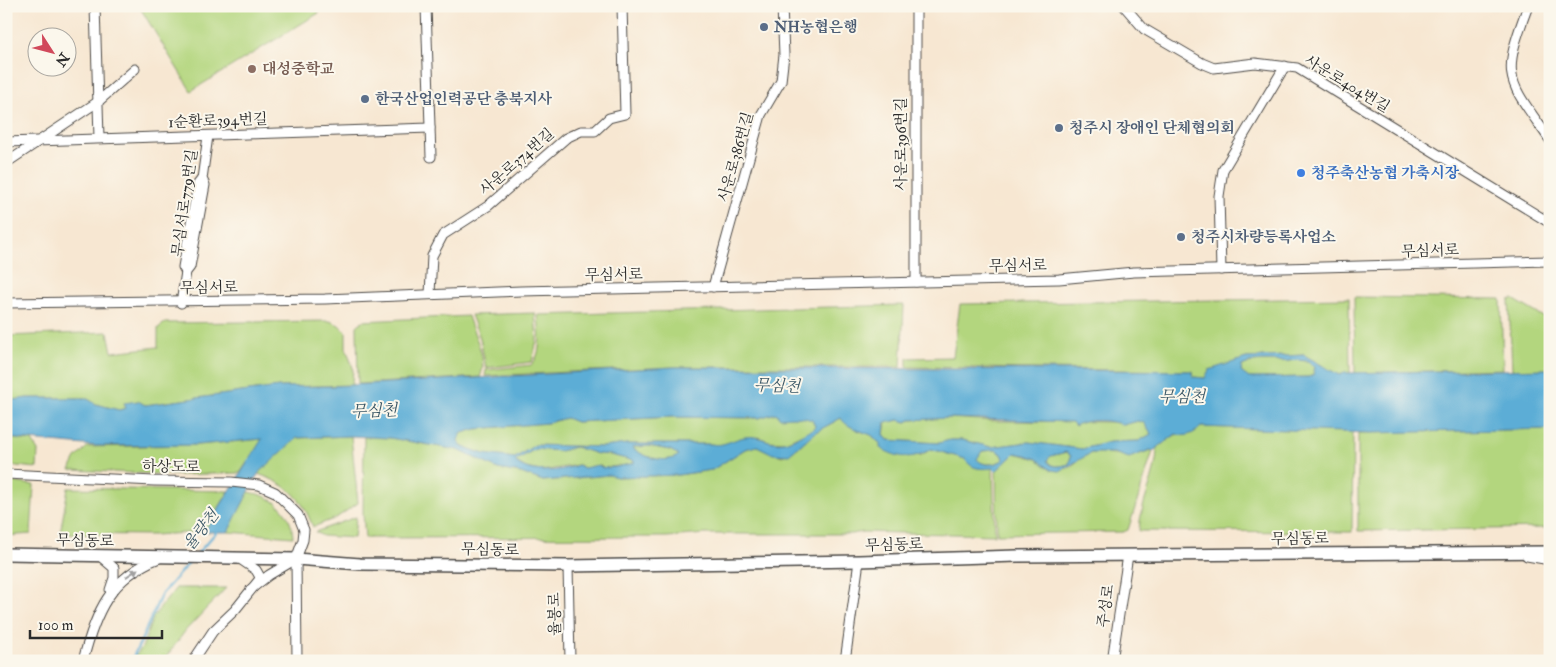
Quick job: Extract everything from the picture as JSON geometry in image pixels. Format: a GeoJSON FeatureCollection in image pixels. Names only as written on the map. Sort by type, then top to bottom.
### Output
{"type":"FeatureCollection","features":[{"type":"Feature","properties":{"kind":"main road","name":"무심동로"},"geometry":{"type":"LineString","coordinates":[[6,554],[240,559],[296,558],[360,564],[568,566],[1017,556],[1550,552]]}},
{"type":"Feature","properties":{"kind":"street"},"geometry":{"type":"LineString","coordinates":[[95,6],[99,138]]}},
{"type":"Feature","properties":{"kind":"street"},"geometry":{"type":"LineString","coordinates":[[426,6],[431,156]]}},
{"type":"Feature","properties":{"kind":"street","name":"사운로374번길"},"geometry":{"type":"LineString","coordinates":[[430,294],[432,256],[443,235],[488,206],[566,138],[580,131],[595,131],[609,118],[625,114],[622,6]]}},
{"type":"Feature","properties":{"kind":"street","name":"사운로386번길"},"geometry":{"type":"LineString","coordinates":[[713,287],[761,115],[781,81],[784,55],[782,6]]}},
{"type":"Feature","properties":{"kind":"street","name":"사운로396번길"},"geometry":{"type":"LineString","coordinates":[[916,6],[916,282]]}},
{"type":"Feature","properties":{"kind":"street","name":"사운로404번길"},"geometry":{"type":"LineString","coordinates":[[1124,6],[1144,29],[1214,68],[1255,63],[1296,68],[1321,81],[1450,163],[1550,223]]}},
{"type":"Feature","properties":{"kind":"street"},"geometry":{"type":"LineString","coordinates":[[1528,6],[1513,49],[1510,72],[1518,96],[1550,140]]}},
{"type":"Feature","properties":{"kind":"street"},"geometry":{"type":"LineString","coordinates":[[1221,270],[1219,196],[1223,170],[1285,66]]}},
{"type":"Feature","properties":{"kind":"street"},"geometry":{"type":"LineString","coordinates":[[6,163],[99,101],[135,69]]}},
{"type":"Feature","properties":{"kind":"street","name":"1순환로394번길"},"geometry":{"type":"LineString","coordinates":[[6,142],[430,128]]}},
{"type":"Feature","properties":{"kind":"street","name":"무심서로779번길"},"geometry":{"type":"LineString","coordinates":[[181,302],[186,272],[190,268],[205,185],[202,178],[208,136]]}},
{"type":"Feature","properties":{"kind":"street","name":"무심서로"},"geometry":{"type":"LineString","coordinates":[[6,303],[325,300],[430,294],[1059,279],[1134,272],[1550,261]]}},
{"type":"Feature","properties":{"kind":"street","name":"하상도로"},"geometry":{"type":"LineString","coordinates":[[6,474],[154,481],[231,482],[259,485],[275,492],[298,515],[304,530],[303,540],[296,558]]}},
{"type":"Feature","properties":{"kind":"street"},"geometry":{"type":"LineString","coordinates":[[1505,552],[1550,560]]}},
{"type":"Feature","properties":{"kind":"street","name":"주성로"},"geometry":{"type":"LineString","coordinates":[[1112,661],[1128,555]]}},
{"type":"Feature","properties":{"kind":"street"},"geometry":{"type":"LineString","coordinates":[[83,661],[90,633],[114,578],[114,568],[100,556]]}},
{"type":"Feature","properties":{"kind":"street"},"geometry":{"type":"LineString","coordinates":[[107,597],[130,573],[163,557]]}},
{"type":"Feature","properties":{"kind":"street"},"geometry":{"type":"LineString","coordinates":[[251,590],[269,575],[296,558]]}},
{"type":"Feature","properties":{"kind":"street"},"geometry":{"type":"LineString","coordinates":[[296,558],[297,661]]}},
{"type":"Feature","properties":{"kind":"street"},"geometry":{"type":"LineString","coordinates":[[193,661],[213,631],[235,610],[260,576],[250,565],[240,559]]}},
{"type":"Feature","properties":{"kind":"street"},"geometry":{"type":"LineString","coordinates":[[845,661],[859,561]]}},
{"type":"Feature","properties":{"kind":"street","name":"율봉로"},"geometry":{"type":"LineString","coordinates":[[568,566],[570,661]]}},
{"type":"Feature","properties":{"kind":"green space"},"geometry":{"type":"Polygon","coordinates":[[[139,6],[315,6],[319,13],[191,91],[139,6]]]}},
{"type":"Feature","properties":{"kind":"green space"},"geometry":{"type":"Polygon","coordinates":[[[1354,297],[1501,299],[1503,369],[1355,373],[1354,297]]]}},
{"type":"Feature","properties":{"kind":"green space"},"geometry":{"type":"Polygon","coordinates":[[[1349,298],[1350,373],[1339,375],[1304,355],[1246,358],[1205,378],[1193,377],[1191,371],[907,367],[907,358],[953,357],[960,304],[1349,298]]]}},
{"type":"Feature","properties":{"kind":"green space"},"geometry":{"type":"Polygon","coordinates":[[[1513,299],[1550,321],[1550,369],[1512,370],[1509,300],[1513,299]]]}},
{"type":"Feature","properties":{"kind":"green space"},"geometry":{"type":"Polygon","coordinates":[[[904,305],[901,367],[674,367],[485,376],[486,370],[531,365],[539,349],[538,315],[904,305]]]}},
{"type":"Feature","properties":{"kind":"green space"},"geometry":{"type":"Polygon","coordinates":[[[535,313],[537,340],[532,362],[486,368],[480,338],[471,315],[535,313]]]}},
{"type":"Feature","properties":{"kind":"green space"},"geometry":{"type":"Polygon","coordinates":[[[468,316],[483,362],[480,377],[358,384],[357,326],[362,321],[468,316]]]}},
{"type":"Feature","properties":{"kind":"green space"},"geometry":{"type":"Polygon","coordinates":[[[330,321],[339,325],[346,332],[346,348],[353,368],[352,385],[279,387],[145,405],[138,401],[124,404],[127,408],[119,410],[96,404],[86,398],[27,398],[6,401],[6,336],[108,332],[112,352],[158,347],[158,328],[165,323],[330,321]]]}},
{"type":"Feature","properties":{"kind":"green space"},"geometry":{"type":"Polygon","coordinates":[[[1309,361],[1315,367],[1313,375],[1309,377],[1248,378],[1241,372],[1242,366],[1248,363],[1309,361]]]}},
{"type":"Feature","properties":{"kind":"green space"},"geometry":{"type":"Polygon","coordinates":[[[776,413],[780,417],[812,419],[815,426],[813,429],[785,442],[768,441],[759,437],[718,446],[711,444],[626,444],[604,447],[535,445],[515,458],[484,454],[461,446],[458,440],[462,433],[474,429],[547,423],[566,418],[576,422],[672,417],[759,418],[776,413]]]}},
{"type":"Feature","properties":{"kind":"green space"},"geometry":{"type":"Polygon","coordinates":[[[841,418],[857,430],[872,435],[877,441],[920,456],[931,449],[966,459],[974,467],[993,468],[995,535],[863,532],[851,534],[705,534],[667,537],[365,538],[363,514],[364,437],[390,438],[458,450],[498,469],[521,473],[543,481],[609,475],[617,477],[678,475],[712,470],[745,449],[757,446],[782,456],[795,450],[814,433],[841,418]]]}},
{"type":"Feature","properties":{"kind":"green space"},"geometry":{"type":"Polygon","coordinates":[[[949,418],[994,421],[1116,422],[1123,425],[1138,421],[1144,423],[1151,434],[1139,441],[1110,442],[1082,449],[1029,442],[991,447],[962,440],[950,440],[939,443],[888,440],[884,435],[886,422],[949,418]]]}},
{"type":"Feature","properties":{"kind":"green space"},"geometry":{"type":"Polygon","coordinates":[[[1201,427],[1353,432],[1352,532],[1139,531],[1142,510],[1154,469],[1157,448],[1178,434],[1201,427]]]}},
{"type":"Feature","properties":{"kind":"green space"},"geometry":{"type":"Polygon","coordinates":[[[1550,429],[1550,528],[1358,531],[1358,433],[1550,429]]]}},
{"type":"Feature","properties":{"kind":"green space"},"geometry":{"type":"Polygon","coordinates":[[[351,436],[358,503],[336,518],[313,527],[304,507],[293,493],[286,487],[258,474],[296,438],[351,436]]]}},
{"type":"Feature","properties":{"kind":"green space"},"geometry":{"type":"Polygon","coordinates":[[[6,438],[32,441],[38,451],[37,468],[6,465],[6,438]]]}},
{"type":"Feature","properties":{"kind":"green space"},"geometry":{"type":"Polygon","coordinates":[[[263,439],[240,473],[178,475],[70,470],[76,458],[87,447],[197,445],[263,439]]]}},
{"type":"Feature","properties":{"kind":"green space"},"geometry":{"type":"Polygon","coordinates":[[[649,446],[670,450],[680,455],[675,458],[662,460],[648,457],[631,447],[649,446]]]}},
{"type":"Feature","properties":{"kind":"green space"},"geometry":{"type":"Polygon","coordinates":[[[575,447],[598,454],[634,461],[634,464],[603,468],[601,466],[584,468],[578,465],[541,471],[526,468],[515,461],[535,449],[560,451],[575,447]]]}},
{"type":"Feature","properties":{"kind":"green space"},"geometry":{"type":"Polygon","coordinates":[[[996,450],[1002,454],[1004,459],[990,464],[980,462],[977,459],[978,454],[982,451],[996,450]]]}},
{"type":"Feature","properties":{"kind":"green space"},"geometry":{"type":"Polygon","coordinates":[[[1150,450],[1153,451],[1128,530],[1123,532],[997,534],[996,471],[1015,453],[1037,459],[1051,470],[1068,468],[1093,453],[1135,455],[1150,450]]]}},
{"type":"Feature","properties":{"kind":"green space"},"geometry":{"type":"Polygon","coordinates":[[[1066,452],[1071,456],[1069,464],[1054,466],[1047,460],[1051,456],[1066,452]]]}},
{"type":"Feature","properties":{"kind":"green space"},"geometry":{"type":"Polygon","coordinates":[[[6,481],[34,485],[31,534],[6,536],[6,481]]]}},
{"type":"Feature","properties":{"kind":"green space"},"geometry":{"type":"Polygon","coordinates":[[[68,488],[229,491],[204,532],[153,535],[60,534],[68,488]]]}},
{"type":"Feature","properties":{"kind":"green space"},"geometry":{"type":"Polygon","coordinates":[[[248,492],[266,497],[280,506],[289,519],[293,537],[228,532],[248,492]]]}},
{"type":"Feature","properties":{"kind":"green space"},"geometry":{"type":"Polygon","coordinates":[[[356,517],[354,538],[323,536],[315,532],[356,517]]]}},
{"type":"Feature","properties":{"kind":"green space"},"geometry":{"type":"Polygon","coordinates":[[[176,588],[226,588],[186,630],[163,661],[131,661],[142,648],[153,617],[176,588]]]}},
{"type":"Feature","properties":{"kind":"water","name":"무심천"},"geometry":{"type":"Polygon","coordinates":[[[1304,355],[1339,375],[1344,373],[1550,369],[1550,429],[1371,433],[1201,427],[1189,435],[1176,434],[1153,451],[1150,450],[1129,458],[1114,453],[1091,453],[1060,471],[1051,470],[1037,459],[1015,453],[996,471],[993,468],[974,467],[965,459],[931,449],[918,455],[906,457],[893,454],[880,448],[880,443],[872,436],[850,426],[841,418],[814,433],[789,455],[773,454],[757,446],[745,449],[712,470],[678,475],[617,477],[609,475],[543,481],[521,473],[498,469],[458,450],[390,438],[351,436],[297,438],[258,474],[228,532],[204,532],[262,439],[197,445],[96,446],[6,438],[6,401],[27,398],[86,398],[96,404],[119,410],[126,408],[124,403],[138,401],[145,405],[279,387],[334,386],[674,367],[1192,371],[1193,377],[1205,378],[1209,370],[1246,358],[1304,355]],[[1308,361],[1248,363],[1242,366],[1241,372],[1249,378],[1309,377],[1313,375],[1315,367],[1308,361]],[[776,413],[759,418],[672,417],[576,422],[566,418],[547,423],[476,429],[462,433],[458,440],[461,446],[484,454],[515,458],[535,445],[604,447],[626,444],[715,445],[750,436],[779,443],[792,440],[813,429],[815,426],[812,420],[800,417],[780,418],[776,413]],[[949,418],[910,420],[906,422],[899,420],[885,423],[884,435],[888,440],[939,443],[950,440],[962,440],[991,447],[1029,442],[1082,449],[1110,442],[1139,441],[1151,434],[1144,423],[1138,421],[1123,425],[1106,421],[1092,421],[1079,423],[1075,426],[1072,422],[949,418]],[[649,446],[632,447],[648,457],[661,460],[674,458],[679,455],[670,450],[649,446]],[[575,447],[560,451],[535,449],[515,461],[528,469],[544,471],[553,471],[578,465],[584,468],[598,465],[603,468],[634,463],[634,461],[598,454],[575,447]],[[996,450],[982,451],[977,459],[980,462],[990,464],[998,463],[1004,459],[1002,454],[996,450]],[[1066,452],[1051,456],[1047,460],[1054,466],[1069,464],[1071,456],[1066,452]]]}},
{"type":"Feature","properties":{"kind":"waterway","name":"율량천"},"geometry":{"type":"LineString","coordinates":[[198,553],[218,530]]}},
{"type":"Feature","properties":{"kind":"waterway","name":"율량천"},"geometry":{"type":"LineString","coordinates":[[131,661],[161,595],[191,560]]}},
{"type":"Feature","properties":{"kind":"place","name":"NH농협은행"},"geometry":{"type":"Point","coordinates":[764,27]}},
{"type":"Feature","properties":{"kind":"place","name":"대성중학교"},"geometry":{"type":"Point","coordinates":[252,69]}},
{"type":"Feature","properties":{"kind":"place","name":"한국산업인력공단 충북지사"},"geometry":{"type":"Point","coordinates":[365,99]}},
{"type":"Feature","properties":{"kind":"place","name":"청주시 장애인 단체협의회"},"geometry":{"type":"Point","coordinates":[1059,128]}},
{"type":"Feature","properties":{"kind":"place","name":"청주축산농협 가축시장"},"geometry":{"type":"Point","coordinates":[1301,173]}},
{"type":"Feature","properties":{"kind":"place","name":"청주시차량등록사업소"},"geometry":{"type":"Point","coordinates":[1181,237]}}]}
